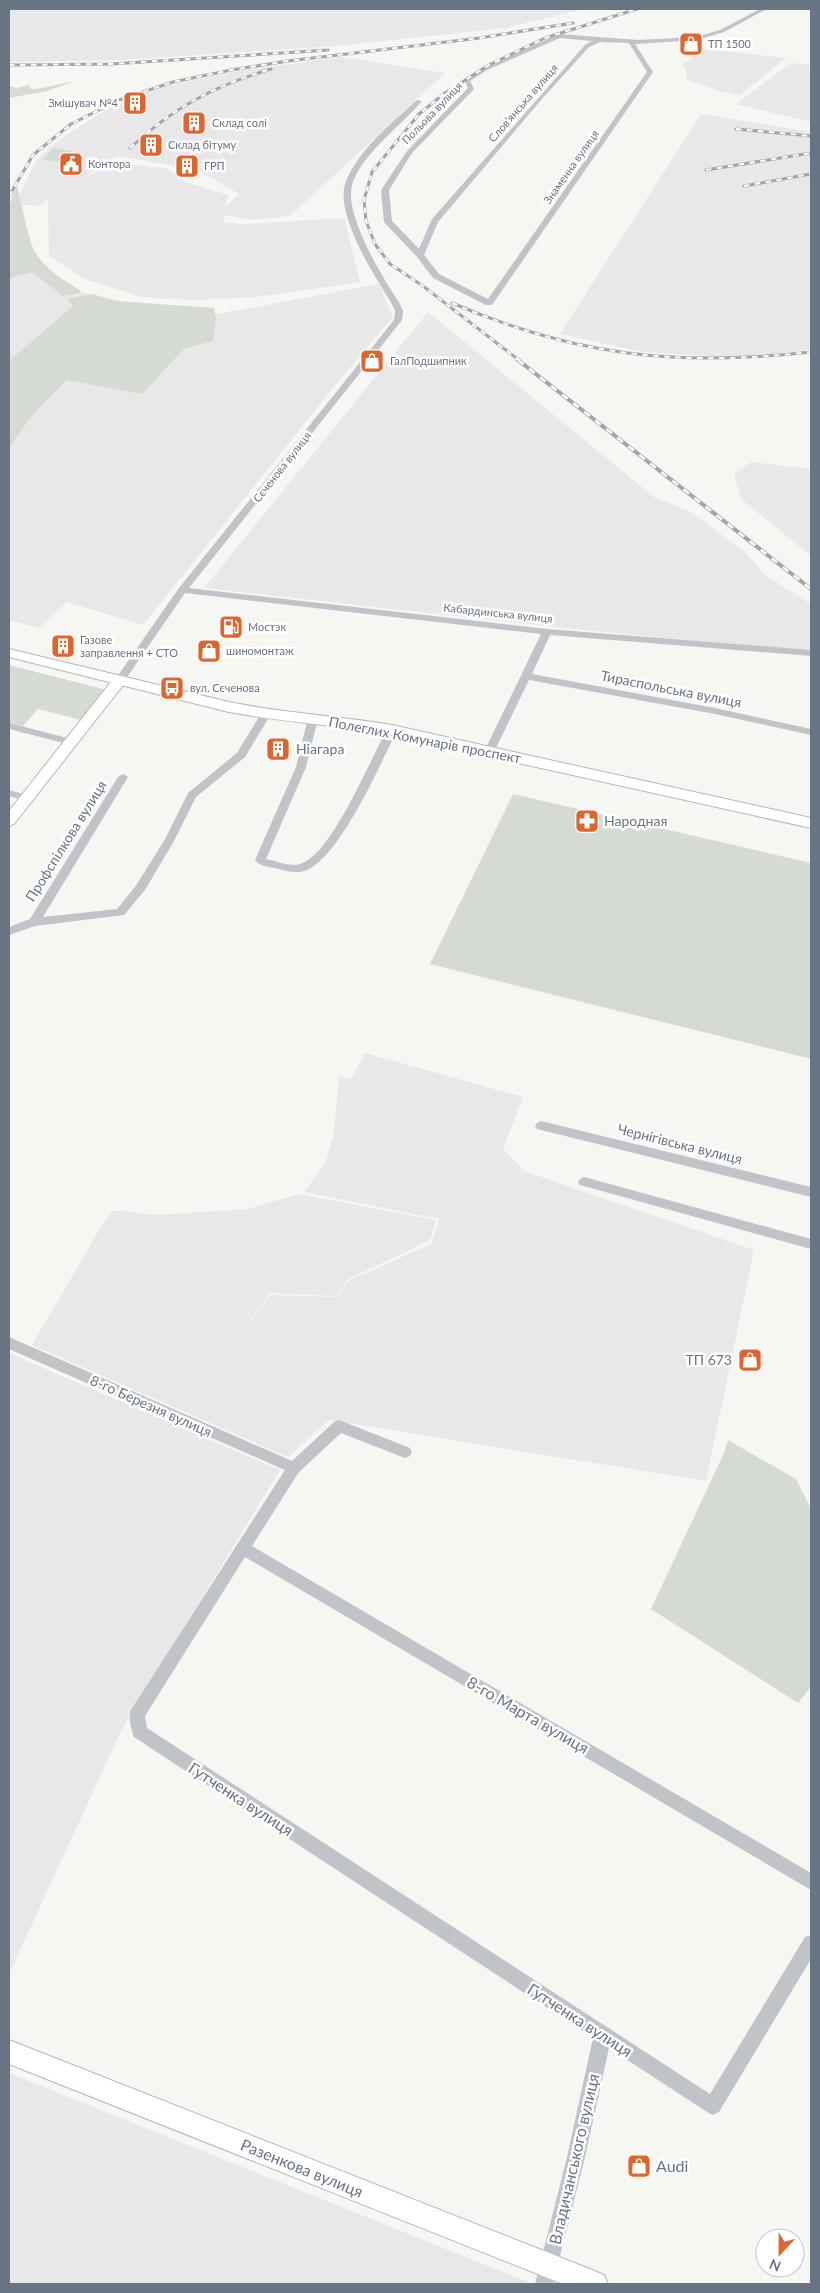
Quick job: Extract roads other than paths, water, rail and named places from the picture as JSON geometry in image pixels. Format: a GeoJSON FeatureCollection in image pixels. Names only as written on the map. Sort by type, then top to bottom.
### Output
{"type":"FeatureCollection","features":[{"type":"Feature","properties":{"kind":"main road","name":"Полеглих Комунарів проспект"},"geometry":{"type":"LineString","coordinates":[[9,652],[119,681],[266,714],[313,718],[392,730],[811,823]]}},
{"type":"Feature","properties":{"kind":"street"},"geometry":{"type":"LineString","coordinates":[[599,40],[631,42],[678,41],[702,38],[722,32],[764,9]]}},
{"type":"Feature","properties":{"kind":"street","name":"Польова вулиця"},"geometry":{"type":"LineString","coordinates":[[420,255],[388,222],[385,190],[409,152],[472,88],[466,80],[485,69],[559,36],[599,40]]}},
{"type":"Feature","properties":{"kind":"street","name":"Слов’янська вулиця"},"geometry":{"type":"LineString","coordinates":[[420,255],[435,221],[587,46],[599,40]]}},
{"type":"Feature","properties":{"kind":"street","name":"Знаменна вулиця"},"geometry":{"type":"LineString","coordinates":[[420,255],[436,276],[489,304],[650,72],[631,42]]}},
{"type":"Feature","properties":{"kind":"street","name":"Сєченова вулиця"},"geometry":{"type":"LineString","coordinates":[[9,821],[119,681],[182,590],[398,320],[399,311],[349,214],[346,196],[348,183],[358,167],[379,142],[419,101]]}},
{"type":"Feature","properties":{"kind":"street","name":"Кабардинська вулиця"},"geometry":{"type":"LineString","coordinates":[[182,590],[547,632],[811,653]]}},
{"type":"Feature","properties":{"kind":"street"},"geometry":{"type":"LineString","coordinates":[[489,752],[547,632]]}},
{"type":"Feature","properties":{"kind":"street","name":"Тираспольська вулиця"},"geometry":{"type":"LineString","coordinates":[[526,676],[715,710],[811,732]]}},
{"type":"Feature","properties":{"kind":"street"},"geometry":{"type":"LineString","coordinates":[[9,931],[34,922],[120,912],[138,890],[169,841],[192,795],[241,755],[266,714]]}},
{"type":"Feature","properties":{"kind":"street"},"geometry":{"type":"LineString","coordinates":[[313,718],[301,767],[260,860],[296,868],[303,868],[313,862],[343,824],[392,730]]}},
{"type":"Feature","properties":{"kind":"street"},"geometry":{"type":"LineString","coordinates":[[9,726],[71,742]]}},
{"type":"Feature","properties":{"kind":"street","name":"Профспілкова вулиця"},"geometry":{"type":"LineString","coordinates":[[34,922],[123,777]]}},
{"type":"Feature","properties":{"kind":"street"},"geometry":{"type":"LineString","coordinates":[[9,793],[27,798]]}},
{"type":"Feature","properties":{"kind":"street","name":"Чернігівська вулиця"},"geometry":{"type":"LineString","coordinates":[[541,1126],[811,1192]]}},
{"type":"Feature","properties":{"kind":"street"},"geometry":{"type":"LineString","coordinates":[[584,1182],[811,1244]]}},
{"type":"Feature","properties":{"kind":"street","name":"8-го Березня вулиця"},"geometry":{"type":"LineString","coordinates":[[9,1343],[294,1468]]}},
{"type":"Feature","properties":{"kind":"street","name":"Гутченка вулиця"},"geometry":{"type":"LineString","coordinates":[[405,1452],[339,1426],[294,1468],[137,1715],[140,1732],[713,2106],[811,1943]]}},
{"type":"Feature","properties":{"kind":"street","name":"8-го Марта вулиця"},"geometry":{"type":"LineString","coordinates":[[244,1549],[811,1882]]}},
{"type":"Feature","properties":{"kind":"street","name":"Владичанського вулиця"},"geometry":{"type":"LineString","coordinates":[[546,2275],[603,2034]]}},
{"type":"Feature","properties":{"kind":"street","name":"Разенкова вулиця"},"geometry":{"type":"LineString","coordinates":[[9,2052],[546,2275],[595,2284]]}},
{"type":"Feature","properties":{"kind":"railway"},"geometry":{"type":"LineString","coordinates":[[520,361],[423,286],[390,264],[375,244],[366,221],[364,200],[372,172],[419,114],[445,93],[489,65],[545,38],[637,9]]}},
{"type":"Feature","properties":{"kind":"railway"},"geometry":{"type":"LineString","coordinates":[[9,196],[33,155],[71,124],[119,100],[173,82],[288,61],[479,38],[573,23]]}},
{"type":"Feature","properties":{"kind":"railway"},"geometry":{"type":"LineString","coordinates":[[9,65],[111,64],[328,50]]}},
{"type":"Feature","properties":{"kind":"railway"},"geometry":{"type":"LineString","coordinates":[[130,148],[179,109],[231,83],[271,69]]}},
{"type":"Feature","properties":{"kind":"railway"},"geometry":{"type":"LineString","coordinates":[[736,129],[811,136]]}},
{"type":"Feature","properties":{"kind":"railway"},"geometry":{"type":"LineString","coordinates":[[706,170],[811,153]]}},
{"type":"Feature","properties":{"kind":"railway"},"geometry":{"type":"LineString","coordinates":[[744,186],[811,174]]}},
{"type":"Feature","properties":{"kind":"railway"},"geometry":{"type":"LineString","coordinates":[[452,303],[497,321],[541,335],[585,346],[628,353],[671,357],[716,358],[811,352]]}},
{"type":"Feature","properties":{"kind":"railway"},"geometry":{"type":"LineString","coordinates":[[518,360],[811,589]]}},
{"type":"Feature","properties":{"kind":"place","name":"ТП 1500"},"geometry":{"type":"Point","coordinates":[691,44]}},
{"type":"Feature","properties":{"kind":"place","name":"Змішувач №4"},"geometry":{"type":"Point","coordinates":[135,103]}},
{"type":"Feature","properties":{"kind":"place","name":"Склад солі"},"geometry":{"type":"Point","coordinates":[194,123]}},
{"type":"Feature","properties":{"kind":"place","name":"Склад бітуму"},"geometry":{"type":"Point","coordinates":[151,145]}},
{"type":"Feature","properties":{"kind":"place","name":"Контора"},"geometry":{"type":"Point","coordinates":[71,164]}},
{"type":"Feature","properties":{"kind":"place","name":"ГРП"},"geometry":{"type":"Point","coordinates":[187,166]}},
{"type":"Feature","properties":{"kind":"place","name":"ГалПодшипник"},"geometry":{"type":"Point","coordinates":[372,361]}},
{"type":"Feature","properties":{"kind":"place","name":"Мостэк"},"geometry":{"type":"Point","coordinates":[231,627]}},
{"type":"Feature","properties":{"kind":"place","name":"Газове заправлення + СТО"},"geometry":{"type":"Point","coordinates":[63,646]}},
{"type":"Feature","properties":{"kind":"place","name":"шиномонтаж"},"geometry":{"type":"Point","coordinates":[209,651]}},
{"type":"Feature","properties":{"kind":"place","name":"вул. Сєченова"},"geometry":{"type":"Point","coordinates":[172,688]}},
{"type":"Feature","properties":{"kind":"place","name":"Ніагара"},"geometry":{"type":"Point","coordinates":[278,749]}},
{"type":"Feature","properties":{"kind":"place","name":"Народная"},"geometry":{"type":"Point","coordinates":[587,821]}},
{"type":"Feature","properties":{"kind":"place","name":"ТП 673"},"geometry":{"type":"Point","coordinates":[750,1360]}},
{"type":"Feature","properties":{"kind":"place","name":"Audi"},"geometry":{"type":"Point","coordinates":[639,2166]}}]}
